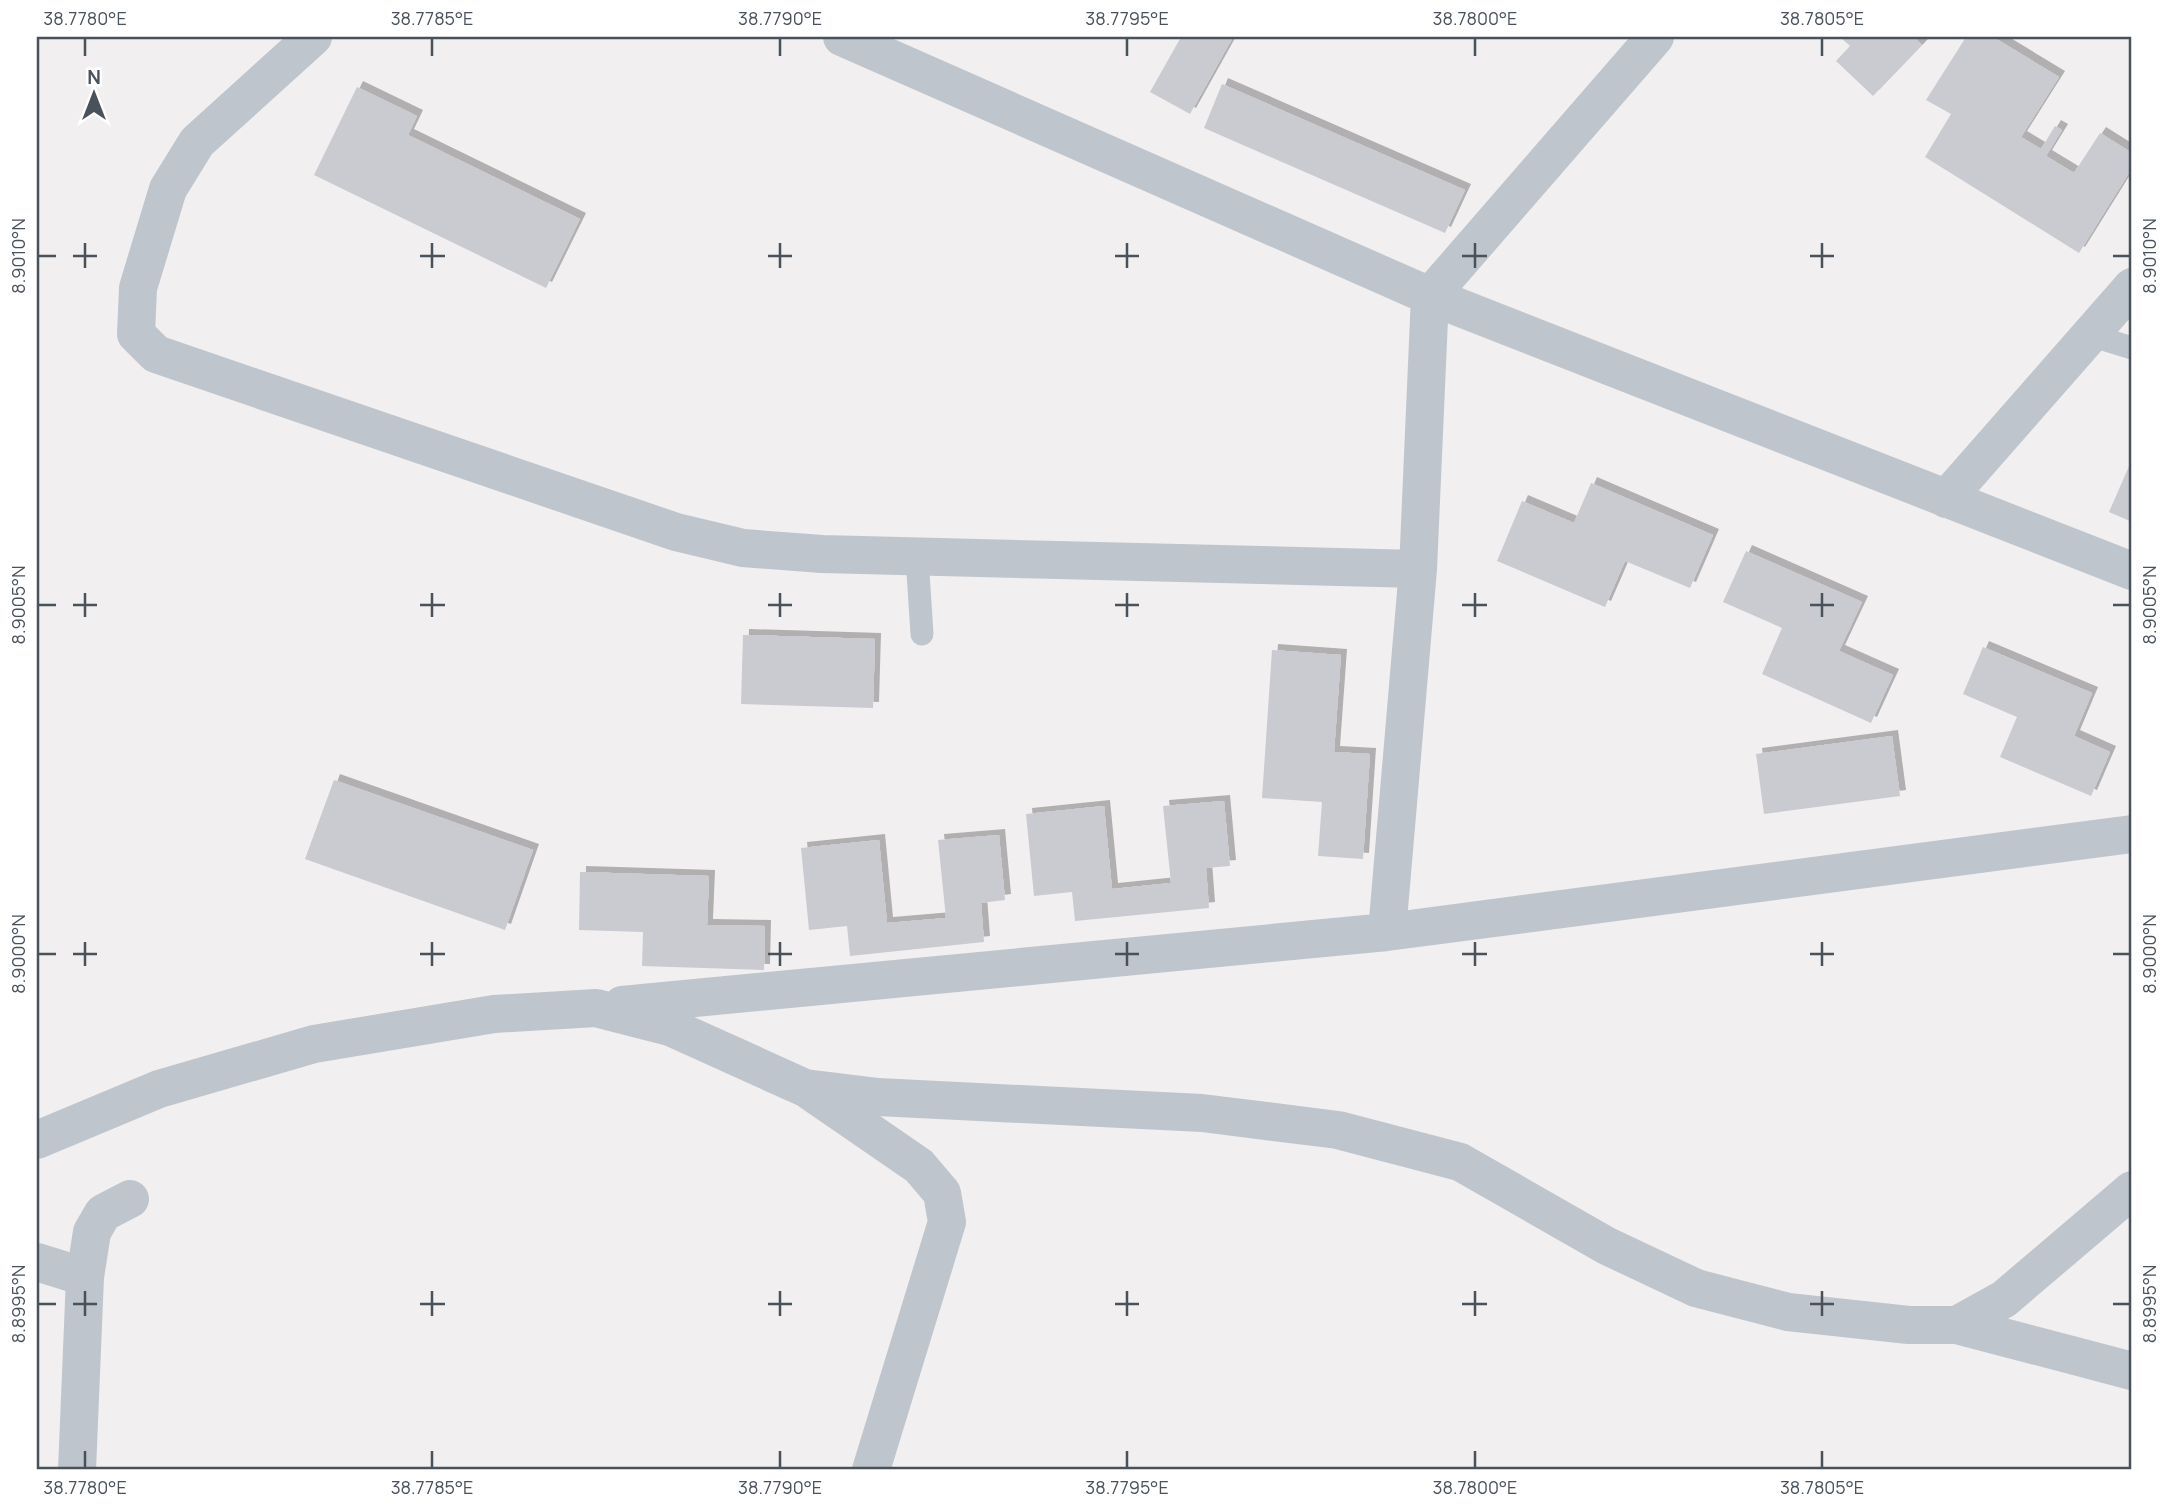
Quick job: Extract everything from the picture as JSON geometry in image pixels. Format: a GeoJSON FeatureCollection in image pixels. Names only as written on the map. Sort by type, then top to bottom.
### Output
{"type":"FeatureCollection","features":[{"type":"Feature","properties":{"kind":"street"},"geometry":{"type":"LineString","coordinates":[[313,37],[197,142],[168,189],[138,288],[136,334],[156,354],[676,532],[743,548],[917,557],[1418,569]]}},
{"type":"Feature","properties":{"kind":"street"},"geometry":{"type":"LineString","coordinates":[[842,37],[1430,296],[2132,571]]}},
{"type":"Feature","properties":{"kind":"street"},"geometry":{"type":"LineString","coordinates":[[1387,932],[1418,569],[1430,296],[1655,37]]}},
{"type":"Feature","properties":{"kind":"street"},"geometry":{"type":"LineString","coordinates":[[1946,499],[2132,287]]}},
{"type":"Feature","properties":{"kind":"street"},"geometry":{"type":"LineString","coordinates":[[37,1140],[159,1089],[314,1044],[494,1014],[596,1008],[1387,932],[2132,834]]}},
{"type":"Feature","properties":{"kind":"street"},"geometry":{"type":"LineString","coordinates":[[596,1008],[670,1027],[805,1088],[919,1166],[942,1193],[947,1222],[870,1470]]}},
{"type":"Feature","properties":{"kind":"street"},"geometry":{"type":"LineString","coordinates":[[805,1088],[878,1097],[1202,1113],[1338,1130],[1460,1163],[1607,1246],[1696,1288],[1788,1312],[1909,1325],[1957,1325],[2132,1371]]}},
{"type":"Feature","properties":{"kind":"street"},"geometry":{"type":"LineString","coordinates":[[1957,1325],[2004,1299],[2132,1190]]}},
{"type":"Feature","properties":{"kind":"street"},"geometry":{"type":"LineString","coordinates":[[77,1470],[85,1277],[92,1232],[103,1213],[130,1199]]}},
{"type":"Feature","properties":{"kind":"street"},"geometry":{"type":"LineString","coordinates":[[37,1262],[85,1277]]}},
{"type":"Feature","properties":{"kind":"lane"},"geometry":{"type":"LineString","coordinates":[[2090,335],[2132,348]]}},
{"type":"Feature","properties":{"kind":"lane"},"geometry":{"type":"LineString","coordinates":[[917,557],[922,634]]}},
{"type":"Feature","properties":{"kind":"building"},"geometry":{"type":"Polygon","coordinates":[[[1181,37],[1233,37],[1190,114],[1150,92],[1181,37]]]}},
{"type":"Feature","properties":{"kind":"building"},"geometry":{"type":"Polygon","coordinates":[[[1840,37],[1914,37],[1922,45],[1873,96],[1836,61],[1850,46],[1840,37]]]}},
{"type":"Feature","properties":{"kind":"building"},"geometry":{"type":"Polygon","coordinates":[[[1966,37],[1993,37],[2059,77],[2021,137],[2041,149],[2055,126],[2062,130],[2046,156],[2074,173],[2100,133],[2132,153],[2132,168],[2079,253],[1925,157],[1951,114],[1926,100],[1966,37]]]}},
{"type":"Feature","properties":{"kind":"building"},"geometry":{"type":"Polygon","coordinates":[[[1222,84],[1465,190],[1445,233],[1204,128],[1222,84]]]}},
{"type":"Feature","properties":{"kind":"building"},"geometry":{"type":"Polygon","coordinates":[[[357,87],[417,116],[408,135],[580,219],[546,288],[314,175],[357,87]]]}},
{"type":"Feature","properties":{"kind":"building"},"geometry":{"type":"Polygon","coordinates":[[[2130,464],[2132,465],[2132,522],[2109,512],[2130,464]]]}},
{"type":"Feature","properties":{"kind":"building"},"geometry":{"type":"Polygon","coordinates":[[[1591,483],[1713,535],[1690,588],[1625,561],[1605,607],[1497,561],[1522,501],[1574,523],[1591,483]]]}},
{"type":"Feature","properties":{"kind":"building"},"geometry":{"type":"Polygon","coordinates":[[[1746,551],[1862,602],[1839,651],[1893,675],[1871,723],[1762,674],[1782,628],[1723,602],[1746,551]]]}},
{"type":"Feature","properties":{"kind":"building"},"geometry":{"type":"Polygon","coordinates":[[[743,635],[875,639],[873,708],[741,704],[743,635]]]}},
{"type":"Feature","properties":{"kind":"building"},"geometry":{"type":"Polygon","coordinates":[[[1983,647],[2092,693],[2074,736],[2110,752],[2091,796],[2000,757],[2017,717],[1963,694],[1983,647]]]}},
{"type":"Feature","properties":{"kind":"building"},"geometry":{"type":"Polygon","coordinates":[[[1272,650],[1341,655],[1334,752],[1370,754],[1363,859],[1318,856],[1322,802],[1262,798],[1272,650]]]}},
{"type":"Feature","properties":{"kind":"building"},"geometry":{"type":"Polygon","coordinates":[[[1892,736],[1900,796],[1764,814],[1756,754],[1892,736]]]}},
{"type":"Feature","properties":{"kind":"building"},"geometry":{"type":"Polygon","coordinates":[[[334,780],[533,850],[505,930],[305,859],[334,780]]]}},
{"type":"Feature","properties":{"kind":"building"},"geometry":{"type":"Polygon","coordinates":[[[1224,801],[1230,866],[1206,868],[1209,908],[1075,921],[1072,892],[1034,896],[1026,814],[1104,806],[1112,889],[1171,883],[1163,806],[1224,801]]]}},
{"type":"Feature","properties":{"kind":"building"},"geometry":{"type":"Polygon","coordinates":[[[999,835],[1005,900],[981,903],[984,942],[850,956],[847,926],[809,930],[801,848],[879,840],[887,923],[946,918],[938,840],[999,835]]]}},
{"type":"Feature","properties":{"kind":"building"},"geometry":{"type":"Polygon","coordinates":[[[580,872],[709,876],[707,925],[765,926],[764,970],[642,966],[643,932],[579,930],[580,872]]]}}]}
